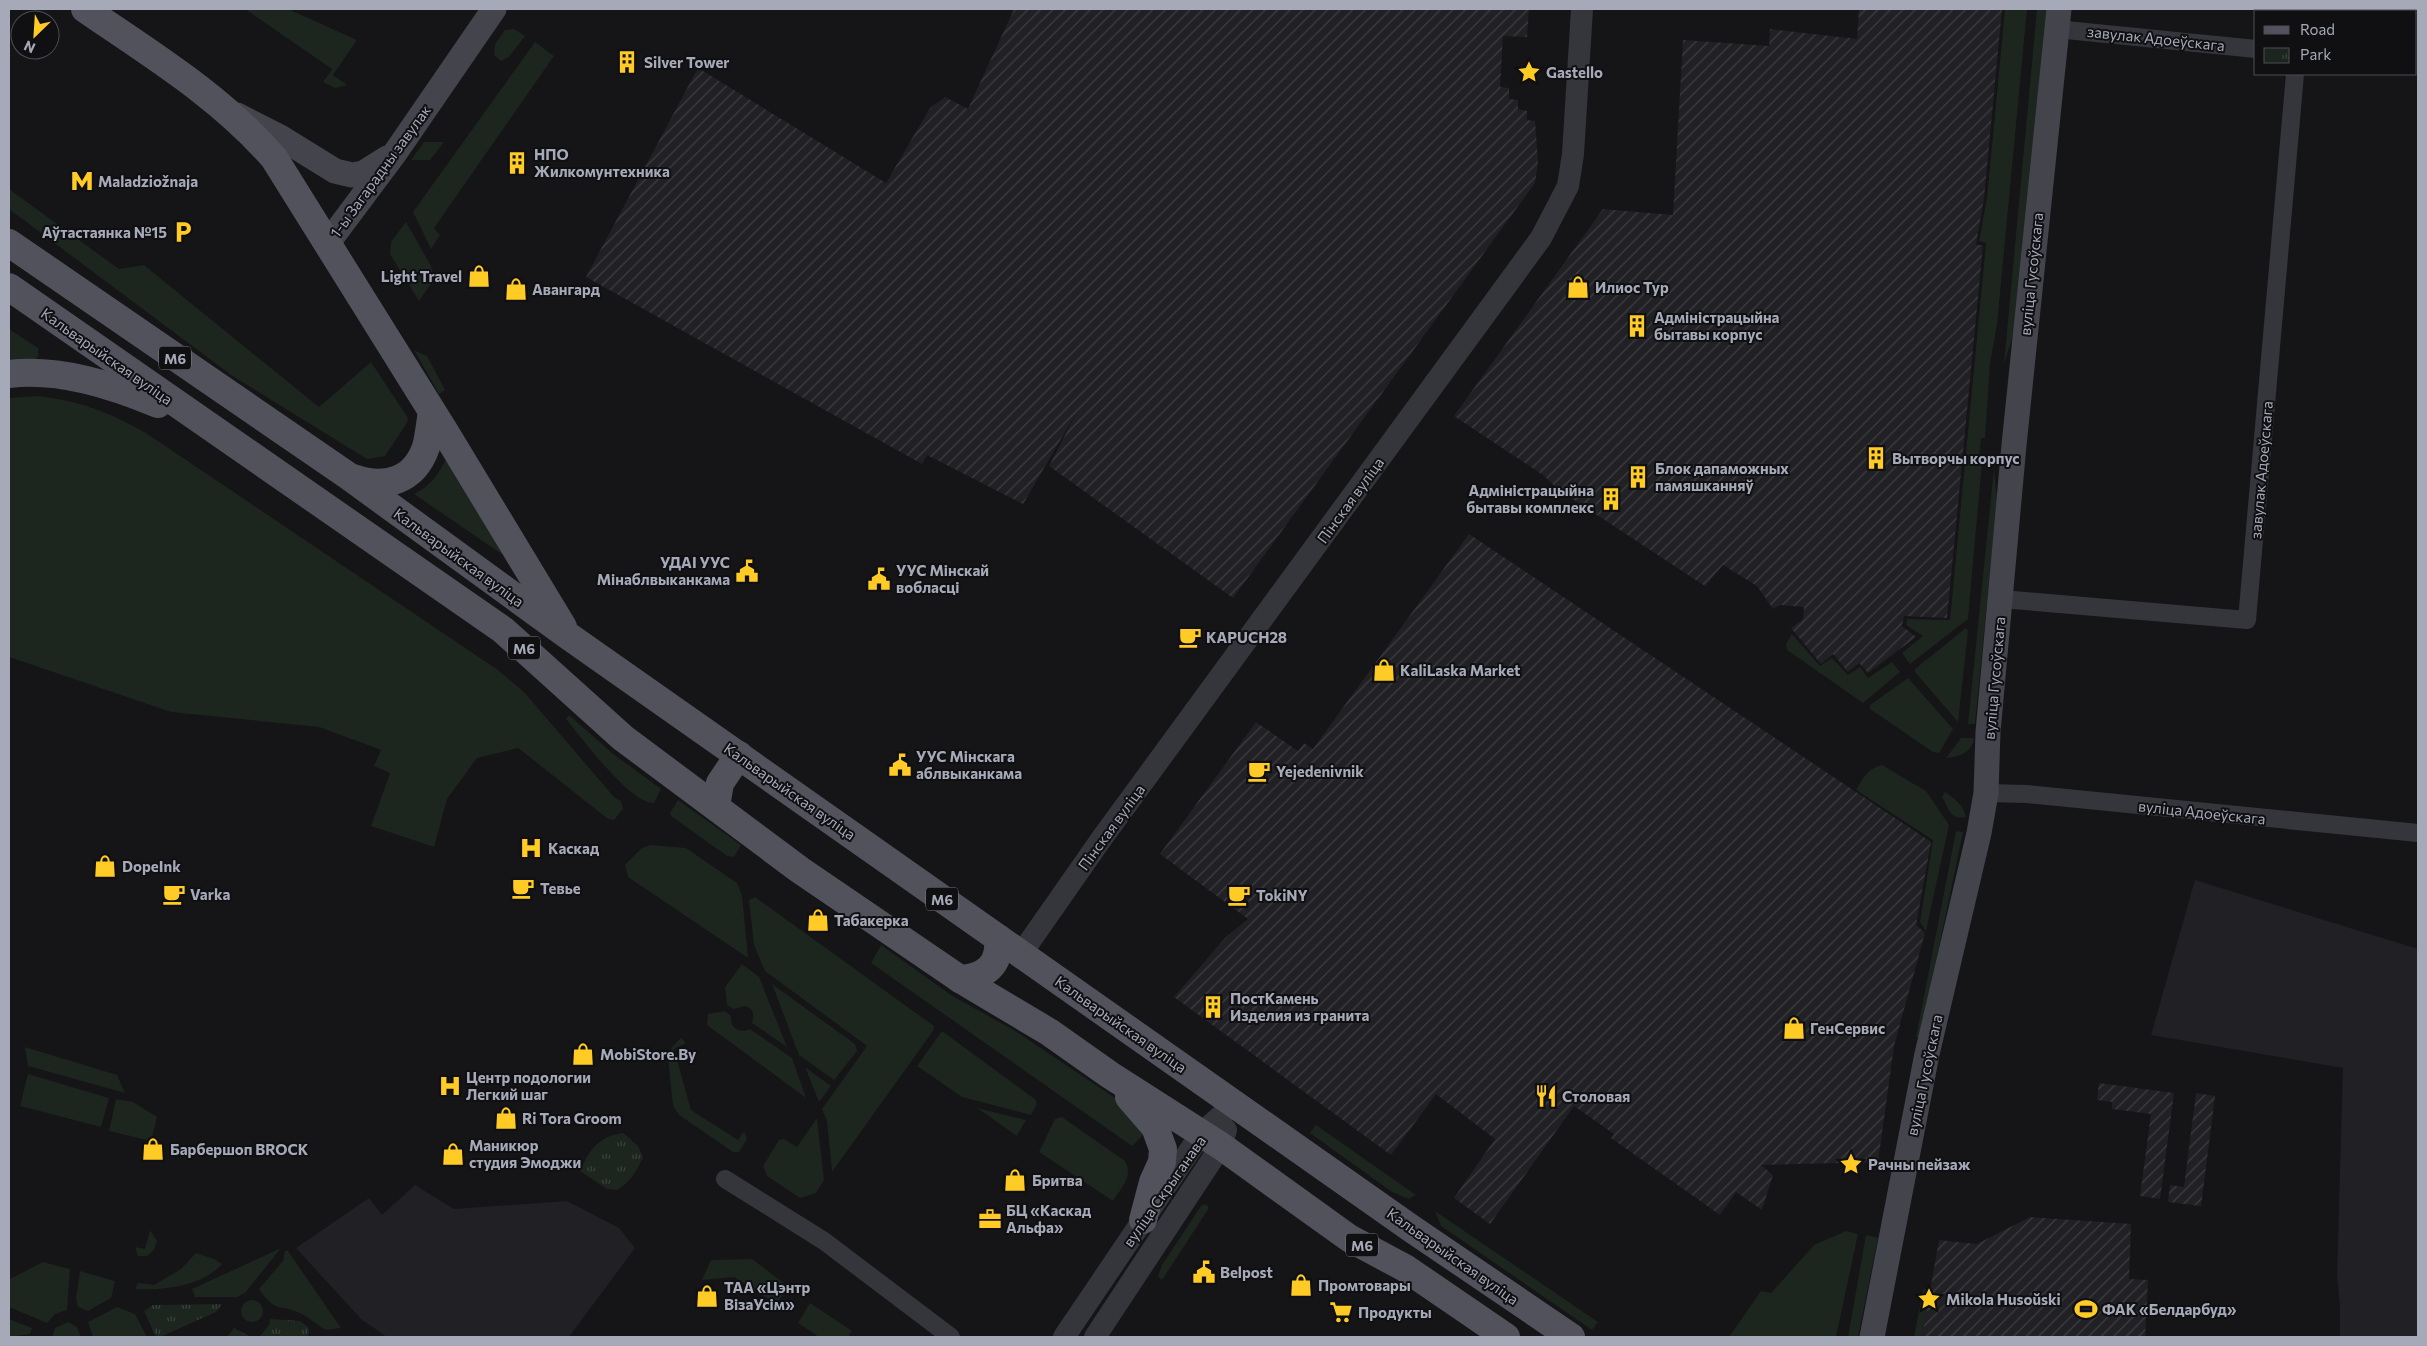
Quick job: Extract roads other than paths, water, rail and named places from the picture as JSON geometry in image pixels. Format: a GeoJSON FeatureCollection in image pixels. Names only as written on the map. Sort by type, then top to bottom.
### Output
{"type":"FeatureCollection","features":[{"type":"Feature","properties":{"kind":"main road"},"geometry":{"type":"LineString","coordinates":[[85,9],[196,84],[228,110],[253,134],[274,158],[327,244]]}},
{"type":"Feature","properties":{"kind":"main road","name":"1-ы Загарадны завулак"},"geometry":{"type":"LineString","coordinates":[[494,9],[395,152],[327,244],[540,587],[567,635]]}},
{"type":"Feature","properties":{"kind":"main road","name":"вуліца Гусоўскага"},"geometry":{"type":"LineString","coordinates":[[1872,1337],[1927,1054],[1979,833],[1986,793],[1988,732],[2021,371],[2058,19]]}},
{"type":"Feature","properties":{"kind":"main road"},"geometry":{"type":"LineString","coordinates":[[228,110],[280,137],[335,171],[352,175],[363,173],[395,152]]}},
{"type":"Feature","properties":{"kind":"main road","name":"Кальварыйская вуліца"},"geometry":{"type":"LineString","coordinates":[[9,244],[346,475],[567,635],[1571,1337]]}},
{"type":"Feature","properties":{"kind":"main road","name":"Кальварыйская вуліца"},"geometry":{"type":"LineString","coordinates":[[9,287],[213,431],[503,630],[622,738],[800,870],[960,979],[1049,1032],[1110,1075],[1211,1140],[1349,1238],[1405,1268],[1506,1337]]}},
{"type":"Feature","properties":{"kind":"main road"},"geometry":{"type":"LineString","coordinates":[[9,374],[52,375],[105,386],[157,403],[213,431]]}},
{"type":"Feature","properties":{"kind":"main road"},"geometry":{"type":"LineString","coordinates":[[346,475],[368,483],[381,484],[394,481],[407,474],[418,463],[426,447],[432,412]]}},
{"type":"Feature","properties":{"kind":"main road"},"geometry":{"type":"LineString","coordinates":[[716,806],[720,783],[739,755]]}},
{"type":"Feature","properties":{"kind":"main road"},"geometry":{"type":"LineString","coordinates":[[960,979],[982,975],[989,971],[997,957],[998,938]]}},
{"type":"Feature","properties":{"kind":"main road"},"geometry":{"type":"LineString","coordinates":[[1110,1075],[1155,1127],[1163,1149],[1162,1162],[1153,1182],[1143,1220]]}},
{"type":"Feature","properties":{"kind":"street","name":"Пінская вуліца"},"geometry":{"type":"LineString","coordinates":[[1021,954],[1083,866],[1542,238],[1568,186],[1574,154],[1582,9]]}},
{"type":"Feature","properties":{"kind":"street","name":"завулак Адоеўскага"},"geometry":{"type":"LineString","coordinates":[[2058,19],[2254,49]]}},
{"type":"Feature","properties":{"kind":"street","name":"завулак Адоеўскага"},"geometry":{"type":"LineString","coordinates":[[2001,599],[2247,620],[2296,75]]}},
{"type":"Feature","properties":{"kind":"street","name":"вуліца Адоеўскага"},"geometry":{"type":"LineString","coordinates":[[1986,793],[2027,794],[2418,833]]}},
{"type":"Feature","properties":{"kind":"street","name":"вуліца Скрыганава"},"geometry":{"type":"LineString","coordinates":[[1095,1337],[1211,1140],[1235,1103]]}},
{"type":"Feature","properties":{"kind":"street","name":"вуліца Скрыганава"},"geometry":{"type":"LineString","coordinates":[[1064,1337],[1143,1220],[1211,1140]]}},
{"type":"Feature","properties":{"kind":"street"},"geometry":{"type":"LineString","coordinates":[[725,1179],[824,1241],[951,1337]]}},
{"type":"Feature","properties":{"kind":"place","name":"Silver Tower"},"geometry":{"type":"Point","coordinates":[627,62]}},
{"type":"Feature","properties":{"kind":"place","name":"Gastello"},"geometry":{"type":"Point","coordinates":[1529,72]}},
{"type":"Feature","properties":{"kind":"place","name":"НПО Жилкомунтехника"},"geometry":{"type":"Point","coordinates":[517,163]}},
{"type":"Feature","properties":{"kind":"place","name":"Maladziožnaja"},"geometry":{"type":"Point","coordinates":[82,181]}},
{"type":"Feature","properties":{"kind":"place","name":"Аўтастаянка №15"},"geometry":{"type":"Point","coordinates":[183,232]}},
{"type":"Feature","properties":{"kind":"place","name":"Light Travel"},"geometry":{"type":"Point","coordinates":[479,276]}},
{"type":"Feature","properties":{"kind":"place","name":"Илиос Тур"},"geometry":{"type":"Point","coordinates":[1578,287]}},
{"type":"Feature","properties":{"kind":"place","name":"Авангард"},"geometry":{"type":"Point","coordinates":[516,289]}},
{"type":"Feature","properties":{"kind":"place","name":"Адміністрацыйна бытавы корпус"},"geometry":{"type":"Point","coordinates":[1637,326]}},
{"type":"Feature","properties":{"kind":"place","name":"Вытворчы корпус"},"geometry":{"type":"Point","coordinates":[1876,458]}},
{"type":"Feature","properties":{"kind":"place","name":"Блок дапаможных памяшканняў"},"geometry":{"type":"Point","coordinates":[1638,477]}},
{"type":"Feature","properties":{"kind":"place","name":"Адміністрацыйна бытавы комплекс"},"geometry":{"type":"Point","coordinates":[1611,499]}},
{"type":"Feature","properties":{"kind":"place","name":"УДАІ УУС Мінаблвыканкама"},"geometry":{"type":"Point","coordinates":[747,571]}},
{"type":"Feature","properties":{"kind":"place","name":"УУС Мінскай вобласці"},"geometry":{"type":"Point","coordinates":[879,579]}},
{"type":"Feature","properties":{"kind":"place","name":"KAPUCH28"},"geometry":{"type":"Point","coordinates":[1190,637]}},
{"type":"Feature","properties":{"kind":"place","name":"KaliLaska Market"},"geometry":{"type":"Point","coordinates":[1384,670]}},
{"type":"Feature","properties":{"kind":"place","name":"УУС Мінскага аблвыканкама"},"geometry":{"type":"Point","coordinates":[900,765]}},
{"type":"Feature","properties":{"kind":"place","name":"Yejedenivnik"},"geometry":{"type":"Point","coordinates":[1259,771]}},
{"type":"Feature","properties":{"kind":"place","name":"Каскад"},"geometry":{"type":"Point","coordinates":[531,848]}},
{"type":"Feature","properties":{"kind":"place","name":"DopeInk"},"geometry":{"type":"Point","coordinates":[105,866]}},
{"type":"Feature","properties":{"kind":"place","name":"Тевье"},"geometry":{"type":"Point","coordinates":[523,888]}},
{"type":"Feature","properties":{"kind":"place","name":"Varka"},"geometry":{"type":"Point","coordinates":[174,894]}},
{"type":"Feature","properties":{"kind":"place","name":"TokiNY"},"geometry":{"type":"Point","coordinates":[1239,895]}},
{"type":"Feature","properties":{"kind":"place","name":"Табакерка"},"geometry":{"type":"Point","coordinates":[818,920]}},
{"type":"Feature","properties":{"kind":"place","name":"ПостКамень Изделия из гранита"},"geometry":{"type":"Point","coordinates":[1213,1007]}},
{"type":"Feature","properties":{"kind":"place","name":"ГенСервис"},"geometry":{"type":"Point","coordinates":[1794,1028]}},
{"type":"Feature","properties":{"kind":"place","name":"MobiStore.By"},"geometry":{"type":"Point","coordinates":[583,1054]}},
{"type":"Feature","properties":{"kind":"place","name":"Центр подологии Легкий шаг"},"geometry":{"type":"Point","coordinates":[450,1086]}},
{"type":"Feature","properties":{"kind":"place","name":"Столовая"},"geometry":{"type":"Point","coordinates":[1546,1096]}},
{"type":"Feature","properties":{"kind":"place","name":"Ri Tora Groom"},"geometry":{"type":"Point","coordinates":[506,1118]}},
{"type":"Feature","properties":{"kind":"place","name":"Барбершоп BROCK"},"geometry":{"type":"Point","coordinates":[153,1149]}},
{"type":"Feature","properties":{"kind":"place","name":"Маникюр студия Эмоджи"},"geometry":{"type":"Point","coordinates":[453,1154]}},
{"type":"Feature","properties":{"kind":"place","name":"Рачны пейзаж"},"geometry":{"type":"Point","coordinates":[1851,1164]}},
{"type":"Feature","properties":{"kind":"place","name":"Бритва"},"geometry":{"type":"Point","coordinates":[1015,1180]}},
{"type":"Feature","properties":{"kind":"place","name":"БЦ «Каскад Альфа»"},"geometry":{"type":"Point","coordinates":[990,1219]}},
{"type":"Feature","properties":{"kind":"place","name":"Belpost"},"geometry":{"type":"Point","coordinates":[1204,1272]}},
{"type":"Feature","properties":{"kind":"place","name":"Промтовары"},"geometry":{"type":"Point","coordinates":[1301,1285]}},
{"type":"Feature","properties":{"kind":"place","name":"ТАА «Цэнтр ВізаУсім»"},"geometry":{"type":"Point","coordinates":[707,1296]}},
{"type":"Feature","properties":{"kind":"place","name":"Mikola Husoŭski"},"geometry":{"type":"Point","coordinates":[1929,1299]}},
{"type":"Feature","properties":{"kind":"place","name":"ФАК «Белдарбуд»"},"geometry":{"type":"Point","coordinates":[2086,1309]}},
{"type":"Feature","properties":{"kind":"place","name":"Продукты"},"geometry":{"type":"Point","coordinates":[1341,1312]}}]}
